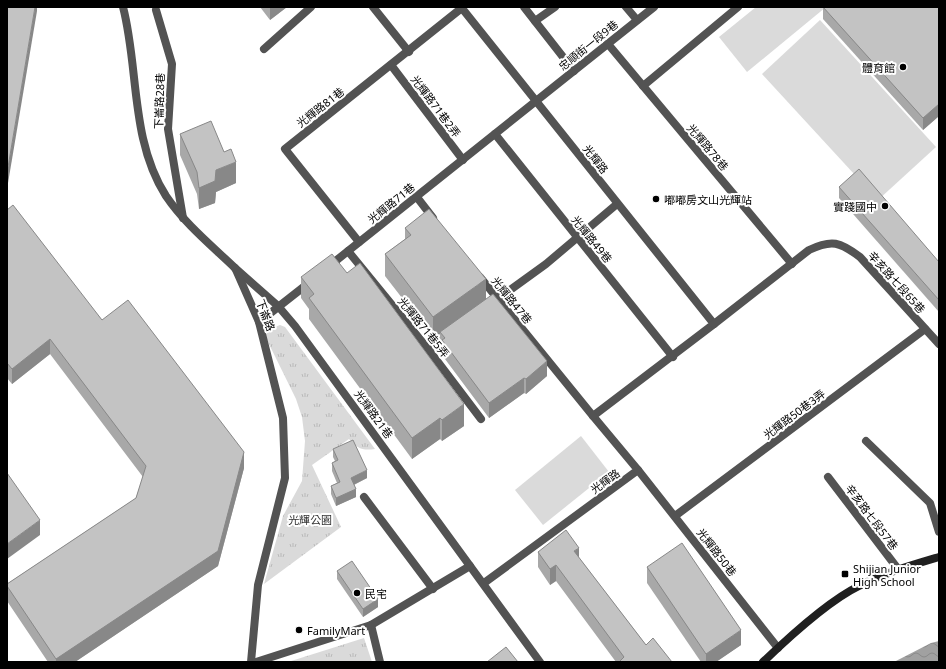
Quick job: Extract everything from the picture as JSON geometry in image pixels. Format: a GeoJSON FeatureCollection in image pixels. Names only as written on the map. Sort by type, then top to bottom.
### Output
{"type":"FeatureCollection","features":[{"type":"Feature","properties":{"kind":"main road"},"geometry":{"type":"LineString","coordinates":[[763,662],[823,611],[858,586],[898,570],[939,557]]}},
{"type":"Feature","properties":{"kind":"street","name":"下崙路"},"geometry":{"type":"LineString","coordinates":[[123,7],[130,43],[142,130],[152,168],[166,195],[182,218],[236,268],[259,322],[282,418],[284,478],[258,585],[251,662]]}},
{"type":"Feature","properties":{"kind":"street"},"geometry":{"type":"LineString","coordinates":[[264,49],[311,7]]}},
{"type":"Feature","properties":{"kind":"street"},"geometry":{"type":"LineString","coordinates":[[374,7],[409,52]]}},
{"type":"Feature","properties":{"kind":"street","name":"光輝路81巷"},"geometry":{"type":"LineString","coordinates":[[359,242],[285,149],[409,52],[462,7]]}},
{"type":"Feature","properties":{"kind":"street","name":"光輝路"},"geometry":{"type":"LineString","coordinates":[[462,7],[617,204],[714,324]]}},
{"type":"Feature","properties":{"kind":"street"},"geometry":{"type":"LineString","coordinates":[[524,7],[574,71]]}},
{"type":"Feature","properties":{"kind":"street"},"geometry":{"type":"LineString","coordinates":[[535,21],[555,7]]}},
{"type":"Feature","properties":{"kind":"street"},"geometry":{"type":"LineString","coordinates":[[626,7],[637,20]]}},
{"type":"Feature","properties":{"kind":"street","name":"忠順街一段9巷"},"geometry":{"type":"LineString","coordinates":[[536,101],[654,7]]}},
{"type":"Feature","properties":{"kind":"street"},"geometry":{"type":"LineString","coordinates":[[643,86],[738,7]]}},
{"type":"Feature","properties":{"kind":"street","name":"下崙路28巷"},"geometry":{"type":"LineString","coordinates":[[156,10],[172,64],[168,129],[182,218]]}},
{"type":"Feature","properties":{"kind":"street","name":"光輝路78巷"},"geometry":{"type":"LineString","coordinates":[[608,44],[792,264]]}},
{"type":"Feature","properties":{"kind":"street","name":"光輝路71巷2弄"},"geometry":{"type":"LineString","coordinates":[[391,65],[462,160]]}},
{"type":"Feature","properties":{"kind":"street","name":"光輝路71巷"},"geometry":{"type":"LineString","coordinates":[[259,322],[536,101]]}},
{"type":"Feature","properties":{"kind":"street","name":"光輝路49巷"},"geometry":{"type":"LineString","coordinates":[[495,134],[673,357]]}},
{"type":"Feature","properties":{"kind":"street"},"geometry":{"type":"LineString","coordinates":[[416,196],[440,227]]}},
{"type":"Feature","properties":{"kind":"street"},"geometry":{"type":"LineString","coordinates":[[485,309],[578,238],[617,204]]}},
{"type":"Feature","properties":{"kind":"street","name":"辛亥路七段65巷"},"geometry":{"type":"LineString","coordinates":[[792,264],[821,244],[834,242],[847,247],[860,257],[939,344]]}},
{"type":"Feature","properties":{"kind":"street","name":"光輝路71巷5弄"},"geometry":{"type":"LineString","coordinates":[[348,251],[428,348],[481,419]]}},
{"type":"Feature","properties":{"kind":"street"},"geometry":{"type":"LineString","coordinates":[[593,416],[673,357],[792,264]]}},
{"type":"Feature","properties":{"kind":"street","name":"光輝路21巷"},"geometry":{"type":"LineString","coordinates":[[236,268],[278,306],[323,364],[470,566],[484,583]]}},
{"type":"Feature","properties":{"kind":"street","name":"光輝路47巷"},"geometry":{"type":"LineString","coordinates":[[474,269],[497,300],[593,416]]}},
{"type":"Feature","properties":{"kind":"street","name":"光輝路50巷3弄"},"geometry":{"type":"LineString","coordinates":[[675,516],[925,329]]}},
{"type":"Feature","properties":{"kind":"street"},"geometry":{"type":"LineString","coordinates":[[428,348],[453,331]]}},
{"type":"Feature","properties":{"kind":"street","name":"光輝路"},"geometry":{"type":"LineString","coordinates":[[484,583],[638,470],[593,416]]}},
{"type":"Feature","properties":{"kind":"street"},"geometry":{"type":"LineString","coordinates":[[866,441],[930,503],[939,532]]}},
{"type":"Feature","properties":{"kind":"street","name":"光輝路50巷"},"geometry":{"type":"LineString","coordinates":[[638,470],[778,648]]}},
{"type":"Feature","properties":{"kind":"street","name":"辛亥路七段57巷"},"geometry":{"type":"LineString","coordinates":[[828,477],[898,570]]}},
{"type":"Feature","properties":{"kind":"street"},"geometry":{"type":"LineString","coordinates":[[364,497],[433,589]]}},
{"type":"Feature","properties":{"kind":"street"},"geometry":{"type":"LineString","coordinates":[[256,662],[371,625],[470,566]]}},
{"type":"Feature","properties":{"kind":"street"},"geometry":{"type":"LineString","coordinates":[[484,583],[540,662]]}},
{"type":"Feature","properties":{"kind":"street"},"geometry":{"type":"LineString","coordinates":[[371,625],[380,662]]}},
{"type":"Feature","properties":{"kind":"green space"},"geometry":{"type":"Polygon","coordinates":[[[756,7],[826,7],[747,72],[719,37],[756,7]]]}},
{"type":"Feature","properties":{"kind":"green space"},"geometry":{"type":"Polygon","coordinates":[[[820,20],[936,147],[878,200],[762,74],[820,20]]]}},
{"type":"Feature","properties":{"kind":"green space","name":"光輝公園"},"geometry":{"type":"Polygon","coordinates":[[[280,325],[285,327],[375,449],[367,450],[360,448],[349,439],[312,465],[341,527],[264,584],[283,516],[302,481],[305,441],[302,417],[296,399],[266,338],[266,334],[270,329],[280,325]]]}},
{"type":"Feature","properties":{"kind":"green space"},"geometry":{"type":"Polygon","coordinates":[[[581,436],[609,472],[543,525],[515,490],[581,436]]]}},
{"type":"Feature","properties":{"kind":"green space"},"geometry":{"type":"Polygon","coordinates":[[[364,638],[372,662],[288,662],[364,638]]]}},
{"type":"Feature","properties":{"kind":"water"},"geometry":{"type":"Polygon","coordinates":[[[939,641],[939,662],[894,662],[931,643],[939,641]]]}},
{"type":"Feature","properties":{"kind":"building"},"geometry":{"type":"Polygon","coordinates":[[[7,7],[35,7],[7,173],[7,7]]]}},
{"type":"Feature","properties":{"kind":"building","name":"體育館"},"geometry":{"type":"Polygon","coordinates":[[[823,7],[939,7],[939,104],[923,118],[823,7]]]}},
{"type":"Feature","properties":{"kind":"building"},"geometry":{"type":"Polygon","coordinates":[[[211,121],[224,152],[231,149],[236,162],[216,170],[215,181],[199,188],[197,172],[180,134],[211,121]]]}},
{"type":"Feature","properties":{"kind":"building"},"geometry":{"type":"Polygon","coordinates":[[[859,169],[939,262],[939,300],[839,187],[859,169]]]}},
{"type":"Feature","properties":{"kind":"building"},"geometry":{"type":"Polygon","coordinates":[[[13,205],[102,320],[128,300],[244,452],[218,551],[56,659],[7,584],[136,498],[146,466],[50,339],[12,369],[7,363],[7,210],[13,205]]]}},
{"type":"Feature","properties":{"kind":"building"},"geometry":{"type":"Polygon","coordinates":[[[429,209],[486,279],[433,317],[385,254],[411,235],[405,228],[429,209]]]}},
{"type":"Feature","properties":{"kind":"building"},"geometry":{"type":"Polygon","coordinates":[[[332,254],[347,273],[360,263],[464,404],[442,420],[440,418],[412,438],[309,298],[314,294],[301,277],[332,254]]]}},
{"type":"Feature","properties":{"kind":"building"},"geometry":{"type":"Polygon","coordinates":[[[493,294],[547,361],[526,379],[524,378],[489,403],[442,340],[445,338],[440,332],[493,294]]]}},
{"type":"Feature","properties":{"kind":"building"},"geometry":{"type":"Polygon","coordinates":[[[353,440],[367,470],[351,478],[356,489],[336,498],[331,486],[340,482],[332,463],[338,460],[333,449],[353,440]]]}},
{"type":"Feature","properties":{"kind":"building"},"geometry":{"type":"Polygon","coordinates":[[[7,473],[40,520],[7,544],[7,473]]]}},
{"type":"Feature","properties":{"kind":"building"},"geometry":{"type":"Polygon","coordinates":[[[566,530],[579,548],[574,551],[646,645],[653,638],[672,662],[619,662],[624,657],[556,565],[550,569],[538,552],[566,530]]]}},
{"type":"Feature","properties":{"kind":"building"},"geometry":{"type":"Polygon","coordinates":[[[682,543],[741,630],[706,654],[647,567],[682,543]]]}},
{"type":"Feature","properties":{"kind":"building","name":"民宅"},"geometry":{"type":"Polygon","coordinates":[[[352,561],[378,599],[363,609],[337,571],[352,561]]]}},
{"type":"Feature","properties":{"kind":"building"},"geometry":{"type":"Polygon","coordinates":[[[506,647],[518,662],[487,662],[506,647]]]}},
{"type":"Feature","properties":{"kind":"place","name":"體育館"},"geometry":{"type":"Point","coordinates":[903,67]}},
{"type":"Feature","properties":{"kind":"place","name":"嘟嘟房文山光輝站"},"geometry":{"type":"Point","coordinates":[656,199]}},
{"type":"Feature","properties":{"kind":"place","name":"實踐國中"},"geometry":{"type":"Point","coordinates":[885,206]}},
{"type":"Feature","properties":{"kind":"place","name":"Shijian Junior High School"},"geometry":{"type":"Point","coordinates":[845,574]}},
{"type":"Feature","properties":{"kind":"place","name":"民宅"},"geometry":{"type":"Point","coordinates":[357,593]}},
{"type":"Feature","properties":{"kind":"place","name":"FamilyMart"},"geometry":{"type":"Point","coordinates":[299,630]}}]}
